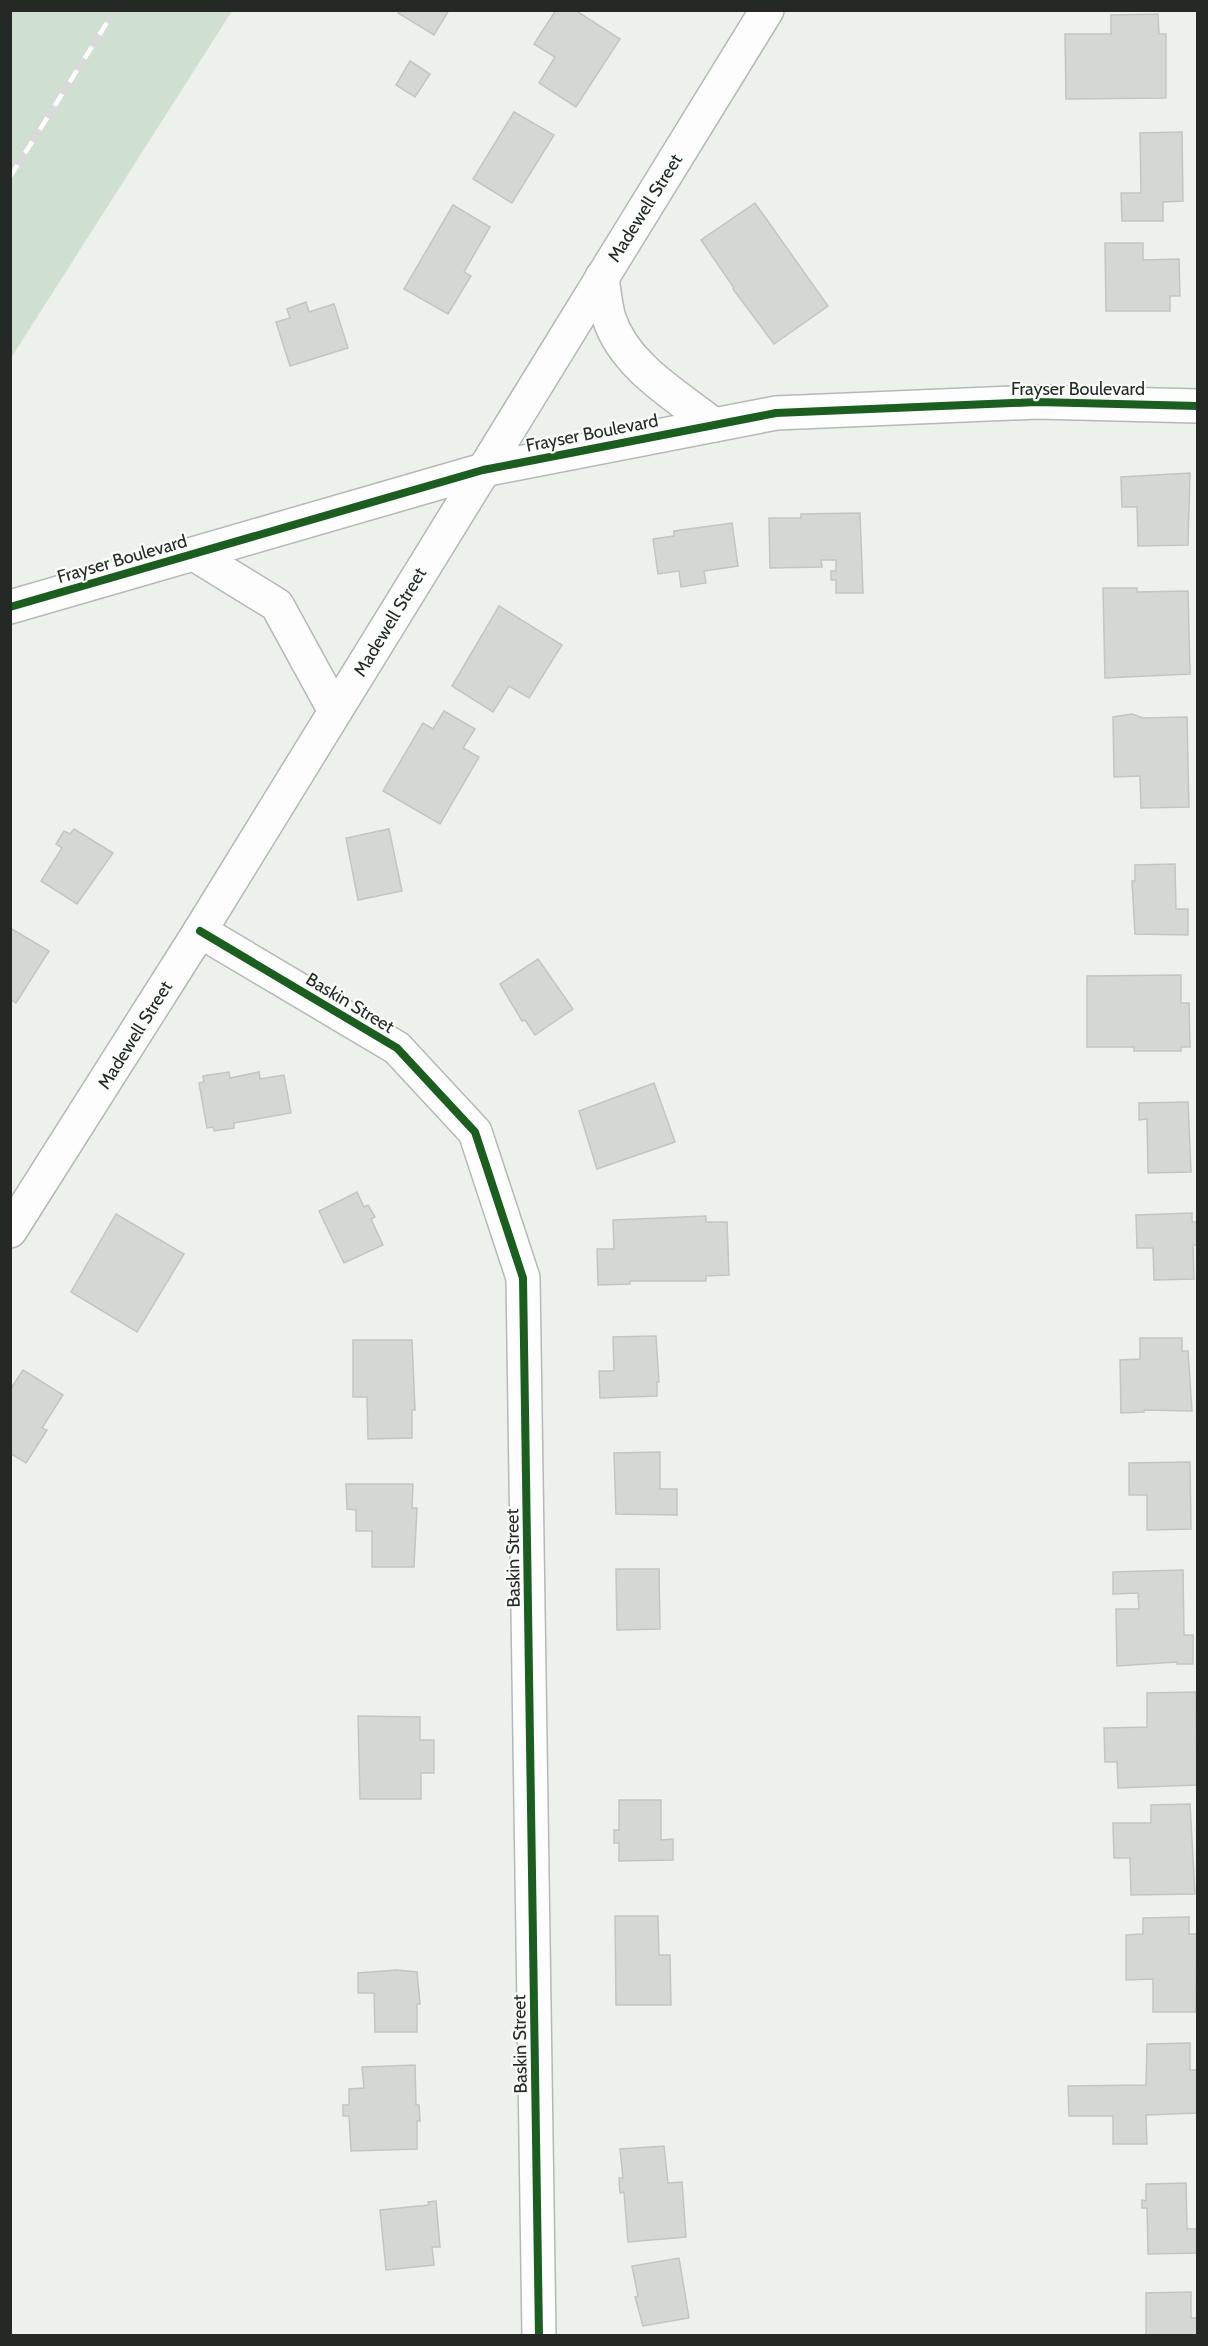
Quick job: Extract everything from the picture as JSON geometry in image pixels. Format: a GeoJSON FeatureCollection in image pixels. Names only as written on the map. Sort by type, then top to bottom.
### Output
{"type":"FeatureCollection","features":[{"type":"Feature","properties":{"kind":"street","name":"Madewell Street"},"geometry":{"type":"LineString","coordinates":[[10,1231],[200,931],[767,10]]}},
{"type":"Feature","properties":{"kind":"street"},"geometry":{"type":"LineString","coordinates":[[602,277],[609,318],[625,348],[647,373],[714,425]]}},
{"type":"Feature","properties":{"kind":"street","name":"Frayser Boulevard"},"geometry":{"type":"LineString","coordinates":[[10,607],[483,470],[776,413],[1013,403],[1197,406]]}},
{"type":"Feature","properties":{"kind":"street"},"geometry":{"type":"LineString","coordinates":[[194,554],[277,605],[335,711]]}},
{"type":"Feature","properties":{"kind":"street","name":"Baskin Street"},"geometry":{"type":"LineString","coordinates":[[200,931],[397,1048],[475,1132],[524,1278],[539,2336]]}},
{"type":"Feature","properties":{"kind":"green space"},"geometry":{"type":"Polygon","coordinates":[[[10,11],[232,11],[11,358],[10,11]]]}},
{"type":"Feature","properties":{"kind":"building"},"geometry":{"type":"Polygon","coordinates":[[[399,10],[449,10],[434,35],[398,13],[399,10]]]}},
{"type":"Feature","properties":{"kind":"building"},"geometry":{"type":"Polygon","coordinates":[[[556,10],[575,10],[620,39],[576,107],[539,83],[555,57],[534,44],[556,10]]]}},
{"type":"Feature","properties":{"kind":"building"},"geometry":{"type":"Polygon","coordinates":[[[1158,14],[1159,34],[1166,34],[1166,98],[1066,99],[1065,34],[1111,34],[1111,15],[1158,14]]]}},
{"type":"Feature","properties":{"kind":"building"},"geometry":{"type":"Polygon","coordinates":[[[410,61],[430,74],[415,97],[396,85],[410,61]]]}},
{"type":"Feature","properties":{"kind":"building"},"geometry":{"type":"Polygon","coordinates":[[[514,112],[554,135],[512,203],[473,179],[514,112]]]}},
{"type":"Feature","properties":{"kind":"building"},"geometry":{"type":"Polygon","coordinates":[[[1182,132],[1183,201],[1163,202],[1163,221],[1122,221],[1121,193],[1141,193],[1140,133],[1182,132]]]}},
{"type":"Feature","properties":{"kind":"building"},"geometry":{"type":"Polygon","coordinates":[[[755,203],[828,306],[774,344],[733,289],[701,240],[755,203]]]}},
{"type":"Feature","properties":{"kind":"building"},"geometry":{"type":"Polygon","coordinates":[[[453,205],[490,227],[464,272],[471,276],[448,314],[404,289],[453,205]]]}},
{"type":"Feature","properties":{"kind":"building"},"geometry":{"type":"Polygon","coordinates":[[[1105,243],[1143,243],[1143,260],[1179,259],[1180,296],[1170,296],[1170,311],[1106,311],[1105,243]]]}},
{"type":"Feature","properties":{"kind":"building"},"geometry":{"type":"Polygon","coordinates":[[[306,302],[309,312],[334,304],[348,348],[290,366],[276,322],[290,318],[287,309],[306,302]]]}},
{"type":"Feature","properties":{"kind":"building"},"geometry":{"type":"Polygon","coordinates":[[[1190,473],[1188,545],[1138,546],[1137,507],[1122,507],[1121,477],[1190,473]]]}},
{"type":"Feature","properties":{"kind":"building"},"geometry":{"type":"Polygon","coordinates":[[[860,513],[863,593],[836,593],[836,580],[831,580],[831,571],[836,571],[836,560],[821,560],[822,567],[770,568],[769,518],[801,518],[801,514],[860,513]]]}},
{"type":"Feature","properties":{"kind":"building"},"geometry":{"type":"Polygon","coordinates":[[[732,523],[738,566],[704,571],[706,583],[681,587],[679,571],[658,574],[653,539],[674,536],[674,531],[732,523]]]}},
{"type":"Feature","properties":{"kind":"building"},"geometry":{"type":"Polygon","coordinates":[[[1103,588],[1137,588],[1137,592],[1188,591],[1190,674],[1105,678],[1103,588]]]}},
{"type":"Feature","properties":{"kind":"building"},"geometry":{"type":"Polygon","coordinates":[[[499,606],[562,645],[529,698],[509,686],[493,712],[452,686],[499,606]]]}},
{"type":"Feature","properties":{"kind":"building"},"geometry":{"type":"Polygon","coordinates":[[[444,711],[475,729],[463,748],[479,757],[440,824],[383,791],[423,723],[433,729],[444,711]]]}},
{"type":"Feature","properties":{"kind":"building"},"geometry":{"type":"Polygon","coordinates":[[[1132,714],[1143,718],[1187,717],[1189,807],[1141,808],[1140,776],[1114,777],[1113,717],[1132,714]]]}},
{"type":"Feature","properties":{"kind":"building"},"geometry":{"type":"Polygon","coordinates":[[[74,829],[113,853],[77,904],[41,881],[62,848],[56,844],[64,831],[70,834],[74,829]]]}},
{"type":"Feature","properties":{"kind":"building"},"geometry":{"type":"Polygon","coordinates":[[[389,829],[402,891],[358,900],[346,838],[389,829]]]}},
{"type":"Feature","properties":{"kind":"building"},"geometry":{"type":"Polygon","coordinates":[[[1175,864],[1176,909],[1188,909],[1188,935],[1135,934],[1132,881],[1135,881],[1135,865],[1175,864]]]}},
{"type":"Feature","properties":{"kind":"building"},"geometry":{"type":"Polygon","coordinates":[[[10,928],[49,951],[16,1003],[10,999],[10,928]]]}},
{"type":"Feature","properties":{"kind":"building"},"geometry":{"type":"Polygon","coordinates":[[[538,959],[573,1009],[535,1035],[525,1020],[522,1021],[500,984],[538,959]]]}},
{"type":"Feature","properties":{"kind":"building"},"geometry":{"type":"Polygon","coordinates":[[[1181,975],[1181,1003],[1189,1003],[1190,1047],[1181,1047],[1181,1051],[1134,1051],[1134,1047],[1087,1047],[1087,976],[1181,975]]]}},
{"type":"Feature","properties":{"kind":"building"},"geometry":{"type":"Polygon","coordinates":[[[229,1072],[230,1078],[259,1072],[260,1079],[284,1075],[291,1113],[234,1123],[234,1128],[214,1131],[213,1127],[207,1128],[199,1083],[204,1082],[203,1076],[229,1072]]]}},
{"type":"Feature","properties":{"kind":"building"},"geometry":{"type":"Polygon","coordinates":[[[654,1083],[675,1142],[597,1169],[579,1111],[654,1083]]]}},
{"type":"Feature","properties":{"kind":"building"},"geometry":{"type":"Polygon","coordinates":[[[1188,1102],[1191,1172],[1148,1173],[1147,1119],[1139,1120],[1139,1103],[1188,1102]]]}},
{"type":"Feature","properties":{"kind":"building"},"geometry":{"type":"Polygon","coordinates":[[[357,1192],[364,1207],[368,1205],[375,1217],[371,1219],[383,1245],[344,1263],[319,1211],[357,1192]]]}},
{"type":"Feature","properties":{"kind":"building"},"geometry":{"type":"Polygon","coordinates":[[[1192,1213],[1192,1222],[1197,1222],[1197,1245],[1193,1245],[1194,1279],[1154,1280],[1153,1248],[1137,1248],[1136,1215],[1192,1213]]]}},
{"type":"Feature","properties":{"kind":"building"},"geometry":{"type":"Polygon","coordinates":[[[116,1214],[184,1254],[137,1332],[71,1292],[116,1214]]]}},
{"type":"Feature","properties":{"kind":"building"},"geometry":{"type":"Polygon","coordinates":[[[706,1216],[706,1222],[727,1222],[729,1275],[706,1276],[706,1281],[630,1281],[630,1284],[598,1285],[597,1249],[614,1249],[613,1220],[706,1216]]]}},
{"type":"Feature","properties":{"kind":"building"},"geometry":{"type":"Polygon","coordinates":[[[656,1336],[659,1382],[657,1382],[657,1396],[600,1398],[599,1371],[614,1371],[613,1337],[656,1336]]]}},
{"type":"Feature","properties":{"kind":"building"},"geometry":{"type":"Polygon","coordinates":[[[1140,1338],[1182,1338],[1182,1351],[1188,1351],[1192,1411],[1144,1410],[1144,1412],[1121,1413],[1120,1360],[1140,1359],[1140,1338]]]}},
{"type":"Feature","properties":{"kind":"building"},"geometry":{"type":"Polygon","coordinates":[[[353,1340],[412,1340],[415,1410],[412,1410],[412,1438],[368,1439],[367,1397],[353,1397],[353,1340]]]}},
{"type":"Feature","properties":{"kind":"building"},"geometry":{"type":"Polygon","coordinates":[[[23,1370],[63,1395],[42,1428],[47,1430],[26,1463],[10,1453],[10,1390],[23,1370]]]}},
{"type":"Feature","properties":{"kind":"building"},"geometry":{"type":"Polygon","coordinates":[[[660,1452],[660,1489],[677,1489],[677,1515],[616,1514],[614,1453],[660,1452]]]}},
{"type":"Feature","properties":{"kind":"building"},"geometry":{"type":"Polygon","coordinates":[[[1190,1462],[1191,1529],[1147,1530],[1147,1495],[1129,1495],[1129,1463],[1190,1462]]]}},
{"type":"Feature","properties":{"kind":"building"},"geometry":{"type":"Polygon","coordinates":[[[346,1484],[413,1484],[412,1508],[417,1508],[414,1567],[372,1567],[372,1531],[356,1531],[356,1510],[347,1509],[346,1484]]]}},
{"type":"Feature","properties":{"kind":"building"},"geometry":{"type":"Polygon","coordinates":[[[616,1569],[659,1569],[660,1629],[617,1630],[616,1569]]]}},
{"type":"Feature","properties":{"kind":"building"},"geometry":{"type":"Polygon","coordinates":[[[1183,1570],[1184,1635],[1193,1635],[1193,1664],[1177,1664],[1177,1662],[1117,1666],[1116,1609],[1139,1609],[1138,1593],[1113,1594],[1113,1572],[1183,1570]]]}},
{"type":"Feature","properties":{"kind":"building"},"geometry":{"type":"Polygon","coordinates":[[[1196,1692],[1197,1785],[1118,1788],[1117,1762],[1105,1762],[1104,1728],[1147,1727],[1147,1693],[1196,1692]]]}},
{"type":"Feature","properties":{"kind":"building"},"geometry":{"type":"Polygon","coordinates":[[[358,1716],[420,1717],[420,1740],[434,1740],[434,1773],[421,1773],[421,1799],[360,1799],[358,1716]]]}},
{"type":"Feature","properties":{"kind":"building"},"geometry":{"type":"Polygon","coordinates":[[[619,1800],[661,1800],[661,1840],[673,1839],[673,1860],[619,1861],[619,1843],[614,1843],[614,1830],[619,1830],[619,1800]]]}},
{"type":"Feature","properties":{"kind":"building"},"geometry":{"type":"Polygon","coordinates":[[[1190,1804],[1195,1894],[1131,1895],[1130,1858],[1114,1858],[1113,1823],[1151,1823],[1151,1805],[1190,1804]]]}},
{"type":"Feature","properties":{"kind":"building"},"geometry":{"type":"Polygon","coordinates":[[[615,1916],[658,1916],[659,1955],[670,1955],[671,2005],[616,2005],[615,1916]]]}},
{"type":"Feature","properties":{"kind":"building"},"geometry":{"type":"Polygon","coordinates":[[[1189,1917],[1189,1934],[1197,1934],[1196,2012],[1153,2012],[1153,1979],[1126,1980],[1126,1935],[1143,1934],[1143,1918],[1189,1917]]]}},
{"type":"Feature","properties":{"kind":"building"},"geometry":{"type":"Polygon","coordinates":[[[397,1970],[417,1972],[420,2004],[417,2004],[417,2032],[375,2032],[374,1993],[358,1993],[358,1973],[397,1970]]]}},
{"type":"Feature","properties":{"kind":"building"},"geometry":{"type":"Polygon","coordinates":[[[1190,2043],[1190,2070],[1198,2070],[1198,2113],[1146,2115],[1147,2144],[1113,2144],[1113,2116],[1069,2116],[1068,2086],[1146,2085],[1147,2044],[1190,2043]]]}},
{"type":"Feature","properties":{"kind":"building"},"geometry":{"type":"Polygon","coordinates":[[[415,2065],[416,2105],[419,2105],[420,2121],[417,2121],[417,2149],[351,2151],[349,2116],[343,2116],[343,2105],[349,2105],[349,2089],[364,2088],[362,2067],[415,2065]]]}},
{"type":"Feature","properties":{"kind":"building"},"geometry":{"type":"Polygon","coordinates":[[[664,2146],[668,2183],[682,2182],[686,2237],[628,2242],[624,2192],[620,2193],[619,2178],[623,2178],[620,2149],[664,2146]]]}},
{"type":"Feature","properties":{"kind":"building"},"geometry":{"type":"Polygon","coordinates":[[[1186,2183],[1187,2229],[1198,2229],[1198,2253],[1148,2254],[1147,2208],[1142,2208],[1142,2200],[1146,2201],[1146,2184],[1186,2183]]]}},
{"type":"Feature","properties":{"kind":"building"},"geometry":{"type":"Polygon","coordinates":[[[436,2201],[440,2247],[432,2247],[434,2265],[386,2270],[380,2210],[429,2205],[428,2202],[436,2201]]]}},
{"type":"Feature","properties":{"kind":"building"},"geometry":{"type":"Polygon","coordinates":[[[679,2258],[689,2318],[643,2326],[635,2297],[638,2296],[632,2266],[679,2258]]]}},
{"type":"Feature","properties":{"kind":"building"},"geometry":{"type":"Polygon","coordinates":[[[1191,2292],[1191,2318],[1198,2318],[1198,2336],[1146,2336],[1146,2293],[1191,2292]]]}},
{"type":"Feature","properties":{"kind":"railway"},"geometry":{"type":"LineString","coordinates":[[10,177],[115,10]]}},
{"type":"Feature","properties":{"kind":"cycle path"},"geometry":{"type":"LineString","coordinates":[[10,607],[483,470],[776,413],[1037,402],[1198,406]]}},
{"type":"Feature","properties":{"kind":"cycle path"},"geometry":{"type":"LineString","coordinates":[[200,931],[397,1048],[475,1132],[523,1278],[539,2336]]}}]}
